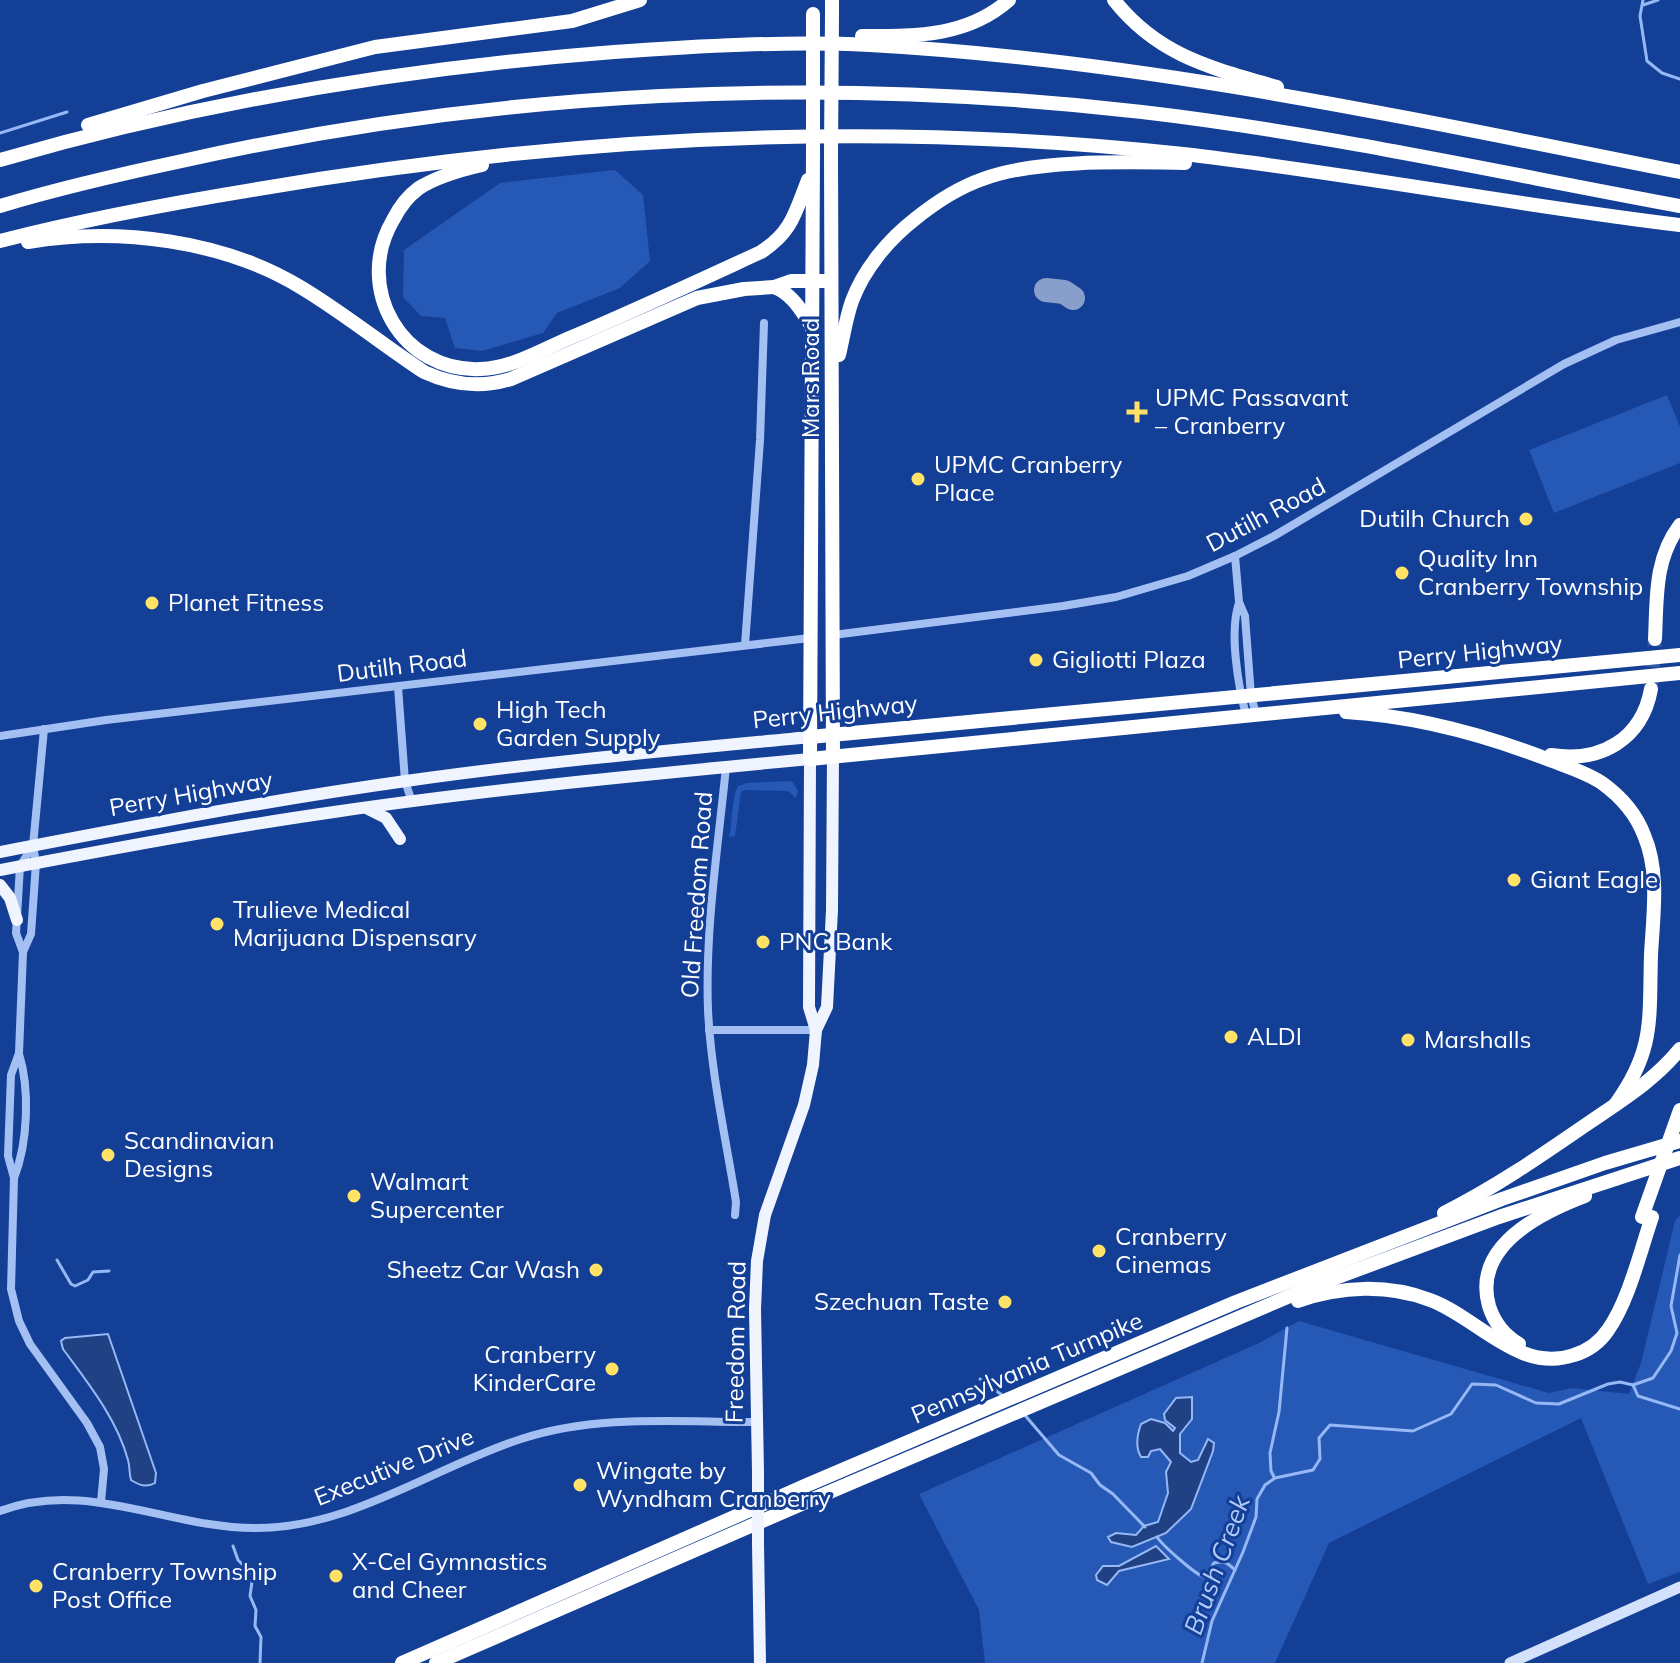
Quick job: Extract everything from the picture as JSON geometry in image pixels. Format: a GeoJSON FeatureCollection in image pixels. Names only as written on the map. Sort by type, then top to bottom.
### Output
{"type":"FeatureCollection","features":[{"type":"Feature","properties":{"kind":"highway"},"geometry":{"type":"LineString","coordinates":[[0,152],[203,91],[375,47],[572,21],[640,0]]}},
{"type":"Feature","properties":{"kind":"highway"},"geometry":{"type":"LineString","coordinates":[[0,160],[101,131],[244,100],[400,76],[562,56],[752,45],[834,36],[942,33],[987,17],[1009,0]]}},
{"type":"Feature","properties":{"kind":"highway"},"geometry":{"type":"LineString","coordinates":[[1114,0],[1145,33],[1190,60],[1327,102]]}},
{"type":"Feature","properties":{"kind":"highway","name":"Mars Road"},"geometry":{"type":"LineString","coordinates":[[810,737],[813,7]]}},
{"type":"Feature","properties":{"kind":"highway","name":"Mars Road"},"geometry":{"type":"LineString","coordinates":[[832,7],[833,755]]}},
{"type":"Feature","properties":{"kind":"highway"},"geometry":{"type":"LineString","coordinates":[[752,45],[867,45],[997,55],[1327,102],[1680,172]]}},
{"type":"Feature","properties":{"kind":"highway"},"geometry":{"type":"LineString","coordinates":[[0,206],[74,185],[230,150],[338,130],[534,104],[755,92],[942,95],[1145,112],[1281,132],[1680,206]]}},
{"type":"Feature","properties":{"kind":"highway"},"geometry":{"type":"LineString","coordinates":[[0,244],[57,226],[144,209],[333,176],[457,160],[586,148],[728,140],[907,137],[1137,150],[1418,186],[1680,228]]}},
{"type":"Feature","properties":{"kind":"highway"},"geometry":{"type":"LineString","coordinates":[[586,148],[488,163],[450,173],[418,189],[401,206],[382,242],[380,285],[390,319],[410,345],[436,362],[465,369],[509,364],[648,305],[778,241],[791,224],[813,161]]}},
{"type":"Feature","properties":{"kind":"highway"},"geometry":{"type":"LineString","coordinates":[[833,378],[852,302],[867,272],[904,227],[940,199],[985,178],[1050,167],[1145,162],[1245,163]]}},
{"type":"Feature","properties":{"kind":"highway"},"geometry":{"type":"LineString","coordinates":[[0,244],[89,236],[162,241],[198,248],[258,266],[300,287],[424,372],[438,378],[481,385],[511,379],[697,298],[774,287],[791,281],[831,281]]}},
{"type":"Feature","properties":{"kind":"highway"},"geometry":{"type":"LineString","coordinates":[[774,287],[795,301],[811,325]]}},
{"type":"Feature","properties":{"kind":"highway"},"geometry":{"type":"LineString","coordinates":[[1655,639],[1661,559],[1680,525]]}},
{"type":"Feature","properties":{"kind":"highway","name":"Perry Highway"},"geometry":{"type":"LineString","coordinates":[[810,737],[1680,655]]}},
{"type":"Feature","properties":{"kind":"highway","name":"Perry Highway"},"geometry":{"type":"LineString","coordinates":[[810,759],[1680,673]]}},
{"type":"Feature","properties":{"kind":"highway"},"geometry":{"type":"LineString","coordinates":[[1524,750],[1571,757],[1606,751],[1626,738],[1637,725],[1651,689]]}},
{"type":"Feature","properties":{"kind":"highway"},"geometry":{"type":"LineString","coordinates":[[1303,709],[1410,719],[1457,729],[1524,750],[1583,773],[1610,789],[1636,818],[1650,853],[1654,891],[1647,1041],[1636,1074],[1615,1105]]}},
{"type":"Feature","properties":{"kind":"highway","name":"Freedom Road"},"geometry":{"type":"LineString","coordinates":[[810,737],[810,759]]}},
{"type":"Feature","properties":{"kind":"highway"},"geometry":{"type":"LineString","coordinates":[[1357,1254],[1498,1184],[1646,1084],[1680,1049]]}},
{"type":"Feature","properties":{"kind":"highway"},"geometry":{"type":"LineString","coordinates":[[1246,1315],[1262,1314],[1326,1294],[1364,1289],[1388,1290],[1441,1305],[1522,1353],[1551,1359],[1569,1357],[1595,1344],[1614,1321],[1680,1110]]}},
{"type":"Feature","properties":{"kind":"highway"},"geometry":{"type":"LineString","coordinates":[[1674,1160],[1550,1212],[1505,1242],[1492,1262],[1486,1286],[1492,1313],[1505,1333],[1519,1344],[1549,1352],[1569,1349],[1596,1333],[1609,1315],[1647,1217],[1680,1140]]}},
{"type":"Feature","properties":{"kind":"highway","name":"Pennsylvania Turnpike"},"geometry":{"type":"LineString","coordinates":[[402,1663],[807,1485],[1236,1302],[1605,1163],[1680,1140]]}},
{"type":"Feature","properties":{"kind":"highway","name":"Pennsylvania Turnpike"},"geometry":{"type":"LineString","coordinates":[[436,1663],[1311,1287],[1458,1232],[1674,1160]]}},
{"type":"Feature","properties":{"kind":"main road","name":"Perry Highway"},"geometry":{"type":"LineString","coordinates":[[0,852],[231,809],[405,781],[810,737]]}},
{"type":"Feature","properties":{"kind":"main road","name":"Freedom Road"},"geometry":{"type":"LineString","coordinates":[[760,1663],[755,1295],[759,1245],[769,1202],[808,1092],[816,1030],[827,1007],[832,910],[833,755]]}},
{"type":"Feature","properties":{"kind":"main road","name":"Perry Highway"},"geometry":{"type":"LineString","coordinates":[[0,870],[234,827],[365,807],[810,759]]}},
{"type":"Feature","properties":{"kind":"main road","name":"Freedom Road"},"geometry":{"type":"LineString","coordinates":[[810,759],[809,1007],[816,1030]]}},
{"type":"Feature","properties":{"kind":"main road"},"geometry":{"type":"LineString","coordinates":[[365,807],[386,818],[400,839]]}},
{"type":"Feature","properties":{"kind":"main road"},"geometry":{"type":"LineString","coordinates":[[0,885],[10,898],[17,920]]}},
{"type":"Feature","properties":{"kind":"street","name":"Dutilh Road"},"geometry":{"type":"LineString","coordinates":[[833,635],[1089,602],[1164,584],[1235,556],[1312,515],[1564,364],[1616,340],[1680,322]]}},
{"type":"Feature","properties":{"kind":"street","name":"Mars Road"},"geometry":{"type":"LineString","coordinates":[[745,645],[760,440],[764,323]]}},
{"type":"Feature","properties":{"kind":"street"},"geometry":{"type":"LineString","coordinates":[[1235,556],[1239,602],[1234,617],[1251,714]]}},
{"type":"Feature","properties":{"kind":"street","name":"Dutilh Road"},"geometry":{"type":"LineString","coordinates":[[0,736],[810,638]]}},
{"type":"Feature","properties":{"kind":"street"},"geometry":{"type":"LineString","coordinates":[[398,687],[407,802]]}},
{"type":"Feature","properties":{"kind":"street"},"geometry":{"type":"LineString","coordinates":[[44,729],[33,846],[36,863],[31,934],[23,952],[19,1053],[11,1075],[8,1156],[14,1178],[11,1268],[15,1311],[36,1355],[97,1440],[103,1462],[101,1502]]}},
{"type":"Feature","properties":{"kind":"street","name":"Old Freedom Road"},"geometry":{"type":"LineString","coordinates":[[726,767],[709,937],[709,1030],[736,1202],[735,1215]]}},
{"type":"Feature","properties":{"kind":"street"},"geometry":{"type":"LineString","coordinates":[[23,952],[16,933],[20,866],[33,846]]}},
{"type":"Feature","properties":{"kind":"street"},"geometry":{"type":"LineString","coordinates":[[709,1030],[816,1030]]}},
{"type":"Feature","properties":{"kind":"street"},"geometry":{"type":"LineString","coordinates":[[14,1178],[22,1157],[25,1104],[26,1075],[19,1053]]}},
{"type":"Feature","properties":{"kind":"street","name":"Executive Drive"},"geometry":{"type":"LineString","coordinates":[[0,1511],[49,1500],[101,1502],[221,1526],[280,1527],[335,1515],[496,1448],[546,1432],[611,1423],[756,1422]]}},
{"type":"Feature","properties":{"kind":"street"},"geometry":{"type":"LineString","coordinates":[[1510,1663],[1680,1587]]}},
{"type":"Feature","properties":{"kind":"shaded area"},"geometry":{"type":"Polygon","coordinates":[[[615,170],[643,195],[650,261],[620,288],[557,313],[543,333],[482,351],[455,348],[445,318],[421,316],[403,297],[404,250],[500,183],[615,170]]]}},
{"type":"Feature","properties":{"kind":"shaded area"},"geometry":{"type":"Polygon","coordinates":[[[1667,395],[1680,427],[1680,463],[1554,513],[1529,450],[1667,395]]]}},
{"type":"Feature","properties":{"kind":"shaded area"},"geometry":{"type":"Polygon","coordinates":[[[790,781],[798,791],[796,798],[788,791],[741,792],[735,836],[729,837],[738,786],[790,781]]]}},
{"type":"Feature","properties":{"kind":"shaded area"},"geometry":{"type":"Polygon","coordinates":[[[1680,1215],[1680,1572],[1648,1584],[1581,1418],[1329,1543],[1275,1663],[985,1663],[979,1610],[919,1494],[1259,1343],[1299,1321],[1549,1393],[1572,1388],[1629,1394],[1641,1363],[1675,1221],[1680,1215]]]}},
{"type":"Feature","properties":{"kind":"shaded area"},"geometry":{"type":"Polygon","coordinates":[[[108,1334],[156,1473],[152,1485],[131,1480],[128,1460],[117,1430],[63,1349],[61,1341],[108,1334]]]}},
{"type":"Feature","properties":{"kind":"shaded area"},"geometry":{"type":"Polygon","coordinates":[[[1192,1397],[1192,1419],[1180,1434],[1180,1453],[1191,1462],[1198,1460],[1208,1439],[1214,1443],[1191,1509],[1166,1533],[1132,1547],[1111,1542],[1108,1537],[1116,1533],[1136,1535],[1144,1526],[1158,1522],[1168,1493],[1166,1472],[1171,1462],[1160,1449],[1151,1451],[1148,1457],[1141,1457],[1137,1441],[1141,1424],[1151,1419],[1165,1423],[1173,1431],[1175,1428],[1165,1420],[1164,1414],[1176,1398],[1192,1397]]]}},
{"type":"Feature","properties":{"kind":"shaded area"},"geometry":{"type":"Polygon","coordinates":[[[1156,1546],[1169,1559],[1119,1571],[1107,1585],[1097,1580],[1096,1575],[1103,1566],[1119,1566],[1156,1546]]]}},
{"type":"Feature","properties":{"kind":"waterway"},"geometry":{"type":"LineString","coordinates":[[1643,0],[1640,16],[1647,61],[1662,73],[1680,79]]}},
{"type":"Feature","properties":{"kind":"waterway"},"geometry":{"type":"LineString","coordinates":[[1643,5],[1658,0]]}},
{"type":"Feature","properties":{"kind":"waterway"},"geometry":{"type":"LineString","coordinates":[[0,133],[67,112]]}},
{"type":"Feature","properties":{"kind":"waterway","name":"Brush Creek"},"geometry":{"type":"LineString","coordinates":[[1202,1663],[1212,1621],[1256,1517],[1257,1499],[1265,1485],[1275,1478],[1313,1470],[1320,1459],[1319,1438],[1330,1425],[1413,1431],[1451,1414],[1472,1384],[1496,1385],[1536,1403],[1559,1404],[1608,1384],[1620,1382],[1633,1385],[1653,1378],[1671,1351],[1677,1333],[1671,1306],[1680,1255]]}},
{"type":"Feature","properties":{"kind":"waterway"},"geometry":{"type":"LineString","coordinates":[[57,1260],[75,1286],[88,1280],[93,1272],[109,1271]]}},
{"type":"Feature","properties":{"kind":"waterway"},"geometry":{"type":"LineString","coordinates":[[1274,1477],[1270,1453],[1279,1412],[1287,1328]]}},
{"type":"Feature","properties":{"kind":"waterway"},"geometry":{"type":"LineString","coordinates":[[980,1379],[1002,1395]]}},
{"type":"Feature","properties":{"kind":"waterway"},"geometry":{"type":"LineString","coordinates":[[1633,1385],[1638,1396],[1680,1409]]}},
{"type":"Feature","properties":{"kind":"waterway"},"geometry":{"type":"LineString","coordinates":[[1023,1413],[1059,1455],[1091,1473],[1145,1527]]}},
{"type":"Feature","properties":{"kind":"waterway"},"geometry":{"type":"LineString","coordinates":[[1157,1537],[1179,1559],[1204,1577],[1217,1562],[1226,1563],[1235,1570]]}},
{"type":"Feature","properties":{"kind":"waterway"},"geometry":{"type":"LineString","coordinates":[[233,1546],[238,1560],[253,1575],[250,1596],[256,1610],[255,1626],[261,1637],[260,1663]]}},
{"type":"Feature","properties":{"kind":"taxiway"},"geometry":{"type":"LineString","coordinates":[[1046,290],[1064,292],[1073,298]]}},
{"type":"Feature","properties":{"kind":"tunnel"},"geometry":{"type":"LineString","coordinates":[[1651,688],[1655,639]]}},
{"type":"Feature","properties":{"kind":"place","name":"UPMC Passavant – Cranberry"},"geometry":{"type":"Point","coordinates":[1137,412]}},
{"type":"Feature","properties":{"kind":"place","name":"UPMC Cranberry Place"},"geometry":{"type":"Point","coordinates":[918,479]}},
{"type":"Feature","properties":{"kind":"place","name":"Dutilh Church"},"geometry":{"type":"Point","coordinates":[1526,519]}},
{"type":"Feature","properties":{"kind":"place","name":"Quality Inn Cranberry Township"},"geometry":{"type":"Point","coordinates":[1402,573]}},
{"type":"Feature","properties":{"kind":"place","name":"Planet Fitness"},"geometry":{"type":"Point","coordinates":[152,603]}},
{"type":"Feature","properties":{"kind":"place","name":"Gigliotti Plaza"},"geometry":{"type":"Point","coordinates":[1036,660]}},
{"type":"Feature","properties":{"kind":"place","name":"High Tech Garden Supply"},"geometry":{"type":"Point","coordinates":[480,724]}},
{"type":"Feature","properties":{"kind":"place","name":"Giant Eagle"},"geometry":{"type":"Point","coordinates":[1514,880]}},
{"type":"Feature","properties":{"kind":"place","name":"Trulieve Medical Marijuana Dispensary"},"geometry":{"type":"Point","coordinates":[217,924]}},
{"type":"Feature","properties":{"kind":"place","name":"PNC Bank"},"geometry":{"type":"Point","coordinates":[763,942]}},
{"type":"Feature","properties":{"kind":"place","name":"ALDI"},"geometry":{"type":"Point","coordinates":[1231,1037]}},
{"type":"Feature","properties":{"kind":"place","name":"Marshalls"},"geometry":{"type":"Point","coordinates":[1408,1040]}},
{"type":"Feature","properties":{"kind":"place","name":"Scandinavian Designs"},"geometry":{"type":"Point","coordinates":[108,1155]}},
{"type":"Feature","properties":{"kind":"place","name":"Walmart Supercenter"},"geometry":{"type":"Point","coordinates":[354,1196]}},
{"type":"Feature","properties":{"kind":"place","name":"Cranberry Cinemas"},"geometry":{"type":"Point","coordinates":[1099,1251]}},
{"type":"Feature","properties":{"kind":"place","name":"Sheetz Car Wash"},"geometry":{"type":"Point","coordinates":[596,1270]}},
{"type":"Feature","properties":{"kind":"place","name":"Szechuan Taste"},"geometry":{"type":"Point","coordinates":[1005,1302]}},
{"type":"Feature","properties":{"kind":"place","name":"Cranberry KinderCare"},"geometry":{"type":"Point","coordinates":[612,1369]}},
{"type":"Feature","properties":{"kind":"place","name":"Wingate by Wyndham Cranberry"},"geometry":{"type":"Point","coordinates":[580,1485]}},
{"type":"Feature","properties":{"kind":"place","name":"X-Cel Gymnastics and Cheer"},"geometry":{"type":"Point","coordinates":[336,1576]}},
{"type":"Feature","properties":{"kind":"place","name":"Cranberry Township Post Office"},"geometry":{"type":"Point","coordinates":[36,1586]}}]}
